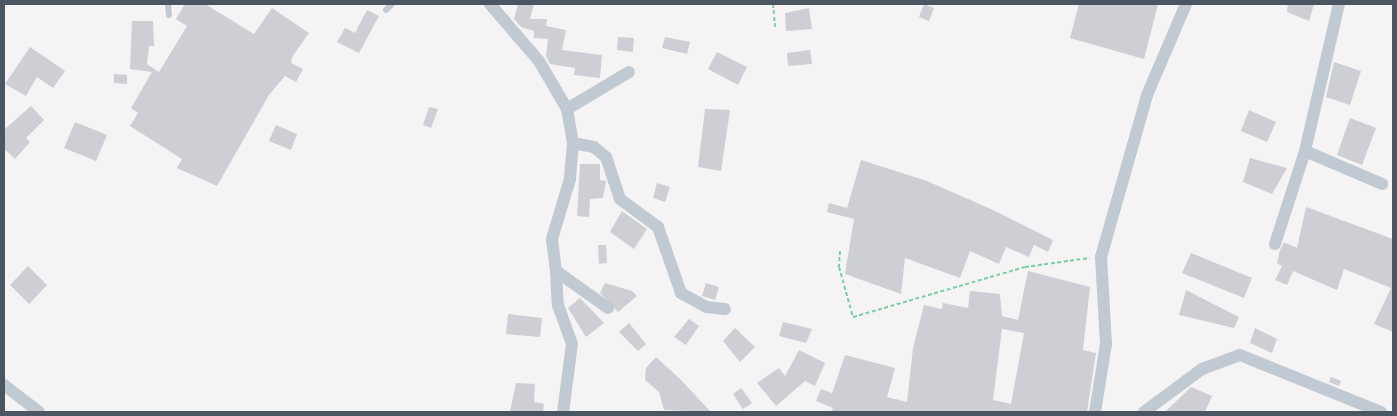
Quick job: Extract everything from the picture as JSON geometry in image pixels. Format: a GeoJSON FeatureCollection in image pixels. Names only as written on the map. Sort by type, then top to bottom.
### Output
{"type":"FeatureCollection","features":[{"type":"Feature","properties":{"kind":"street"},"geometry":{"type":"LineString","coordinates":[[490,4],[539,61],[567,109],[573,143],[570,179],[552,239],[558,305],[572,344],[562,412]]}},
{"type":"Feature","properties":{"kind":"street"},"geometry":{"type":"LineString","coordinates":[[1095,412],[1106,344],[1101,256],[1146,95],[1186,4]]}},
{"type":"Feature","properties":{"kind":"street"},"geometry":{"type":"LineString","coordinates":[[1275,244],[1305,151],[1339,4]]}},
{"type":"Feature","properties":{"kind":"street"},"geometry":{"type":"LineString","coordinates":[[567,109],[629,72]]}},
{"type":"Feature","properties":{"kind":"street"},"geometry":{"type":"LineString","coordinates":[[573,143],[594,147],[606,157],[620,198],[658,227],[681,293],[706,307],[725,309]]}},
{"type":"Feature","properties":{"kind":"street"},"geometry":{"type":"LineString","coordinates":[[1305,151],[1382,184]]}},
{"type":"Feature","properties":{"kind":"street"},"geometry":{"type":"LineString","coordinates":[[556,271],[608,308]]}},
{"type":"Feature","properties":{"kind":"street"},"geometry":{"type":"LineString","coordinates":[[1144,412],[1202,369],[1240,356],[1380,412]]}},
{"type":"Feature","properties":{"kind":"street"},"geometry":{"type":"LineString","coordinates":[[4,385],[39,412]]}},
{"type":"Feature","properties":{"kind":"lane"},"geometry":{"type":"LineString","coordinates":[[168,4],[169,15]]}},
{"type":"Feature","properties":{"kind":"lane"},"geometry":{"type":"LineString","coordinates":[[386,10],[392,4]]}},
{"type":"Feature","properties":{"kind":"path"},"geometry":{"type":"LineString","coordinates":[[773,4],[775,27]]}},
{"type":"Feature","properties":{"kind":"path"},"geometry":{"type":"LineString","coordinates":[[840,251],[840,267],[853,317],[1025,267],[1101,256]]}},
{"type":"Feature","properties":{"kind":"building"},"geometry":{"type":"Polygon","coordinates":[[[185,4],[205,4],[254,34],[272,8],[309,33],[292,57],[291,63],[303,69],[296,82],[285,76],[269,95],[217,186],[177,168],[182,159],[130,126],[138,113],[131,108],[152,72],[130,69],[132,21],[153,21],[154,46],[149,46],[147,64],[159,72],[187,26],[176,19],[185,4]]]}},
{"type":"Feature","properties":{"kind":"building"},"geometry":{"type":"Polygon","coordinates":[[[518,4],[534,4],[530,19],[547,19],[546,26],[566,30],[562,50],[602,55],[600,78],[574,75],[575,68],[550,64],[546,56],[548,39],[534,38],[534,31],[521,27],[514,19],[518,4]]]}},
{"type":"Feature","properties":{"kind":"building"},"geometry":{"type":"Polygon","coordinates":[[[924,4],[934,8],[929,21],[919,17],[924,4]]]}},
{"type":"Feature","properties":{"kind":"building"},"geometry":{"type":"Polygon","coordinates":[[[1079,4],[1158,4],[1144,59],[1070,38],[1079,4]]]}},
{"type":"Feature","properties":{"kind":"building"},"geometry":{"type":"Polygon","coordinates":[[[1288,4],[1314,4],[1309,21],[1287,12],[1288,4]]]}},
{"type":"Feature","properties":{"kind":"building"},"geometry":{"type":"Polygon","coordinates":[[[809,8],[812,29],[786,31],[785,13],[809,8]]]}},
{"type":"Feature","properties":{"kind":"building"},"geometry":{"type":"Polygon","coordinates":[[[367,10],[379,16],[359,53],[337,42],[345,28],[355,33],[367,10]]]}},
{"type":"Feature","properties":{"kind":"building"},"geometry":{"type":"Polygon","coordinates":[[[618,37],[634,38],[633,52],[617,50],[618,37]]]}},
{"type":"Feature","properties":{"kind":"building"},"geometry":{"type":"Polygon","coordinates":[[[665,37],[690,42],[687,54],[662,48],[665,37]]]}},
{"type":"Feature","properties":{"kind":"building"},"geometry":{"type":"Polygon","coordinates":[[[30,47],[65,71],[53,88],[37,77],[26,96],[5,84],[30,47]]]}},
{"type":"Feature","properties":{"kind":"building"},"geometry":{"type":"Polygon","coordinates":[[[810,50],[812,64],[788,66],[787,53],[810,50]]]}},
{"type":"Feature","properties":{"kind":"building"},"geometry":{"type":"Polygon","coordinates":[[[717,52],[747,67],[738,85],[708,69],[717,52]]]}},
{"type":"Feature","properties":{"kind":"building"},"geometry":{"type":"Polygon","coordinates":[[[1334,62],[1361,71],[1350,105],[1326,97],[1334,62]]]}},
{"type":"Feature","properties":{"kind":"building"},"geometry":{"type":"Polygon","coordinates":[[[114,74],[127,75],[127,84],[114,83],[114,74]]]}},
{"type":"Feature","properties":{"kind":"building"},"geometry":{"type":"Polygon","coordinates":[[[31,106],[44,120],[26,138],[30,142],[15,159],[4,149],[4,130],[31,106]]]}},
{"type":"Feature","properties":{"kind":"building"},"geometry":{"type":"Polygon","coordinates":[[[429,107],[438,109],[431,128],[423,125],[429,107]]]}},
{"type":"Feature","properties":{"kind":"building"},"geometry":{"type":"Polygon","coordinates":[[[705,109],[730,110],[721,171],[698,167],[705,109]]]}},
{"type":"Feature","properties":{"kind":"building"},"geometry":{"type":"Polygon","coordinates":[[[1249,110],[1276,122],[1267,142],[1241,131],[1249,110]]]}},
{"type":"Feature","properties":{"kind":"building"},"geometry":{"type":"Polygon","coordinates":[[[1350,118],[1376,128],[1362,165],[1337,155],[1350,118]]]}},
{"type":"Feature","properties":{"kind":"building"},"geometry":{"type":"Polygon","coordinates":[[[75,122],[107,135],[96,161],[64,148],[75,122]]]}},
{"type":"Feature","properties":{"kind":"building"},"geometry":{"type":"Polygon","coordinates":[[[276,125],[297,134],[291,150],[269,141],[276,125]]]}},
{"type":"Feature","properties":{"kind":"building"},"geometry":{"type":"Polygon","coordinates":[[[1250,158],[1287,168],[1272,194],[1243,182],[1250,158]]]}},
{"type":"Feature","properties":{"kind":"building"},"geometry":{"type":"Polygon","coordinates":[[[861,160],[927,181],[993,210],[1053,240],[1048,252],[1034,245],[1029,257],[1006,247],[999,264],[970,251],[960,278],[905,258],[901,294],[845,274],[854,219],[827,212],[829,203],[847,208],[861,160]]]}},
{"type":"Feature","properties":{"kind":"building"},"geometry":{"type":"Polygon","coordinates":[[[580,164],[600,164],[600,180],[606,181],[603,198],[590,199],[589,217],[577,216],[580,164]]]}},
{"type":"Feature","properties":{"kind":"building"},"geometry":{"type":"Polygon","coordinates":[[[657,183],[670,187],[665,202],[653,198],[657,183]]]}},
{"type":"Feature","properties":{"kind":"building"},"geometry":{"type":"Polygon","coordinates":[[[1306,207],[1393,239],[1393,332],[1374,324],[1391,288],[1344,269],[1337,290],[1293,271],[1287,285],[1275,280],[1282,266],[1277,263],[1284,242],[1297,248],[1306,207]]]}},
{"type":"Feature","properties":{"kind":"building"},"geometry":{"type":"Polygon","coordinates":[[[622,211],[647,229],[634,249],[610,232],[622,211]]]}},
{"type":"Feature","properties":{"kind":"building"},"geometry":{"type":"Polygon","coordinates":[[[598,245],[606,245],[607,263],[599,264],[598,245]]]}},
{"type":"Feature","properties":{"kind":"building"},"geometry":{"type":"Polygon","coordinates":[[[1191,253],[1252,278],[1244,298],[1182,273],[1191,253]]]}},
{"type":"Feature","properties":{"kind":"building"},"geometry":{"type":"Polygon","coordinates":[[[28,266],[47,285],[29,304],[10,285],[28,266]]]}},
{"type":"Feature","properties":{"kind":"building"},"geometry":{"type":"Polygon","coordinates":[[[1028,271],[1090,287],[1083,350],[1096,353],[1087,412],[831,412],[833,408],[816,401],[821,389],[832,393],[845,355],[895,368],[887,397],[907,402],[913,348],[924,305],[942,309],[943,303],[968,308],[970,291],[1000,294],[1002,316],[1018,320],[1028,271]],[[1002,329],[993,400],[1011,404],[1024,333],[1002,329]]]}},
{"type":"Feature","properties":{"kind":"building"},"geometry":{"type":"Polygon","coordinates":[[[605,283],[632,291],[637,296],[618,312],[600,293],[605,283]]]}},
{"type":"Feature","properties":{"kind":"building"},"geometry":{"type":"Polygon","coordinates":[[[706,283],[719,287],[715,300],[702,296],[706,283]]]}},
{"type":"Feature","properties":{"kind":"building"},"geometry":{"type":"Polygon","coordinates":[[[1186,290],[1239,317],[1234,328],[1179,315],[1186,290]]]}},
{"type":"Feature","properties":{"kind":"building"},"geometry":{"type":"Polygon","coordinates":[[[580,298],[604,323],[586,337],[568,308],[580,298]]]}},
{"type":"Feature","properties":{"kind":"building"},"geometry":{"type":"Polygon","coordinates":[[[508,314],[542,318],[540,337],[506,334],[508,314]]]}},
{"type":"Feature","properties":{"kind":"building"},"geometry":{"type":"Polygon","coordinates":[[[689,319],[699,326],[686,345],[674,337],[689,319]]]}},
{"type":"Feature","properties":{"kind":"building"},"geometry":{"type":"Polygon","coordinates":[[[783,322],[812,329],[806,343],[779,336],[783,322]]]}},
{"type":"Feature","properties":{"kind":"building"},"geometry":{"type":"Polygon","coordinates":[[[629,323],[646,344],[638,351],[619,332],[629,323]]]}},
{"type":"Feature","properties":{"kind":"building"},"geometry":{"type":"Polygon","coordinates":[[[735,328],[755,347],[740,362],[723,341],[735,328]]]}},
{"type":"Feature","properties":{"kind":"building"},"geometry":{"type":"Polygon","coordinates":[[[1255,328],[1277,339],[1272,353],[1250,343],[1255,328]]]}},
{"type":"Feature","properties":{"kind":"building"},"geometry":{"type":"Polygon","coordinates":[[[799,350],[825,363],[815,386],[805,381],[776,406],[757,383],[779,368],[785,376],[799,350]]]}},
{"type":"Feature","properties":{"kind":"building"},"geometry":{"type":"Polygon","coordinates":[[[656,357],[711,412],[664,410],[659,392],[645,380],[646,368],[656,357]]]}},
{"type":"Feature","properties":{"kind":"building"},"geometry":{"type":"Polygon","coordinates":[[[1331,377],[1341,381],[1339,386],[1329,382],[1331,377]]]}},
{"type":"Feature","properties":{"kind":"building"},"geometry":{"type":"Polygon","coordinates":[[[516,383],[535,384],[534,402],[544,404],[543,412],[510,412],[516,383]]]}},
{"type":"Feature","properties":{"kind":"building"},"geometry":{"type":"Polygon","coordinates":[[[1191,387],[1212,396],[1205,412],[1165,412],[1191,387]]]}},
{"type":"Feature","properties":{"kind":"building"},"geometry":{"type":"Polygon","coordinates":[[[741,388],[752,403],[743,409],[733,394],[741,388]]]}}]}
